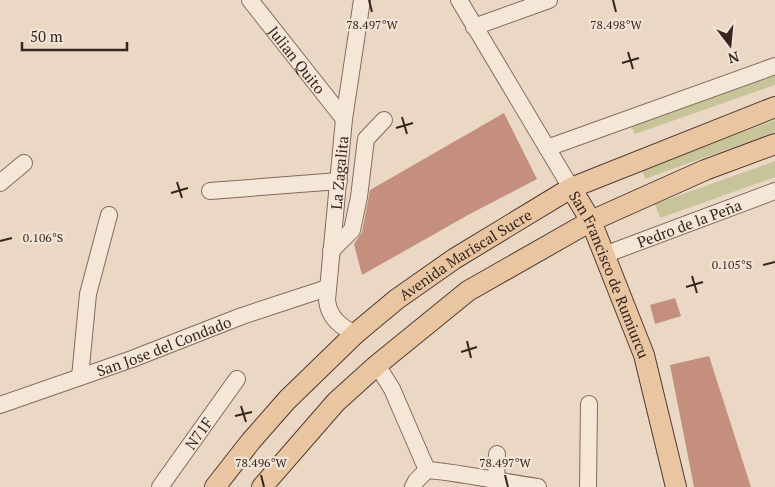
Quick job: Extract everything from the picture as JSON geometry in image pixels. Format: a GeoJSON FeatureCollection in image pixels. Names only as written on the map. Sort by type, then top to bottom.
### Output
{"type":"FeatureCollection","features":[{"type":"Feature","properties":{"kind":"main road","name":"Avenida Mariscal Sucre"},"geometry":{"type":"LineString","coordinates":[[215,487],[286,400],[355,334],[397,299],[454,259],[571,188],[775,106]]}},
{"type":"Feature","properties":{"kind":"main road","name":"Avenida Mariscal Sucre"},"geometry":{"type":"LineString","coordinates":[[262,487],[336,402],[377,365],[468,291],[591,221],[706,170],[775,144]]}},
{"type":"Feature","properties":{"kind":"main road","name":"San Francisco de Rumiurcu"},"geometry":{"type":"LineString","coordinates":[[571,188],[591,221],[644,355],[676,487]]}},
{"type":"Feature","properties":{"kind":"street","name":"Julian Quito"},"geometry":{"type":"LineString","coordinates":[[250,0],[344,119]]}},
{"type":"Feature","properties":{"kind":"street","name":"La Zagalita"},"geometry":{"type":"LineString","coordinates":[[355,334],[343,327],[332,317],[328,309],[327,288],[344,119],[362,0]]}},
{"type":"Feature","properties":{"kind":"street","name":"San Francisco de Rumiurcu"},"geometry":{"type":"LineString","coordinates":[[459,0],[571,188]]}},
{"type":"Feature","properties":{"kind":"street"},"geometry":{"type":"LineString","coordinates":[[474,28],[549,0]]}},
{"type":"Feature","properties":{"kind":"street"},"geometry":{"type":"LineString","coordinates":[[547,148],[775,66]]}},
{"type":"Feature","properties":{"kind":"street"},"geometry":{"type":"LineString","coordinates":[[331,251],[352,230],[359,197],[366,139],[384,120]]}},
{"type":"Feature","properties":{"kind":"street"},"geometry":{"type":"LineString","coordinates":[[0,183],[24,163]]}},
{"type":"Feature","properties":{"kind":"street"},"geometry":{"type":"LineString","coordinates":[[210,191],[339,181]]}},
{"type":"Feature","properties":{"kind":"street","name":"Pedro de la Peña"},"geometry":{"type":"LineString","coordinates":[[604,255],[775,191]]}},
{"type":"Feature","properties":{"kind":"street"},"geometry":{"type":"LineString","coordinates":[[80,377],[88,294],[109,215]]}},
{"type":"Feature","properties":{"kind":"street","name":"San Jose del Condado"},"geometry":{"type":"LineString","coordinates":[[0,405],[242,316],[327,288]]}},
{"type":"Feature","properties":{"kind":"street"},"geometry":{"type":"LineString","coordinates":[[377,365],[392,389],[427,470]]}},
{"type":"Feature","properties":{"kind":"street","name":"N71F"},"geometry":{"type":"LineString","coordinates":[[160,487],[237,379]]}},
{"type":"Feature","properties":{"kind":"street"},"geometry":{"type":"LineString","coordinates":[[588,487],[589,404]]}},
{"type":"Feature","properties":{"kind":"street"},"geometry":{"type":"LineString","coordinates":[[496,482],[497,454]]}},
{"type":"Feature","properties":{"kind":"street"},"geometry":{"type":"LineString","coordinates":[[427,470],[449,472],[473,482],[496,482],[538,487]]}},
{"type":"Feature","properties":{"kind":"street"},"geometry":{"type":"LineString","coordinates":[[413,487],[427,470]]}},
{"type":"Feature","properties":{"kind":"shaded area"},"geometry":{"type":"Polygon","coordinates":[[[775,74],[775,85],[635,134],[631,126],[775,74]]]}},
{"type":"Feature","properties":{"kind":"shaded area"},"geometry":{"type":"Polygon","coordinates":[[[775,120],[775,132],[645,179],[642,170],[775,120]]]}},
{"type":"Feature","properties":{"kind":"shaded area"},"geometry":{"type":"Polygon","coordinates":[[[775,161],[775,177],[660,218],[655,204],[775,161]]]}},
{"type":"Feature","properties":{"kind":"building"},"geometry":{"type":"Polygon","coordinates":[[[504,113],[537,179],[468,215],[362,275],[354,244],[362,232],[370,190],[504,113]]]}},
{"type":"Feature","properties":{"kind":"building"},"geometry":{"type":"Polygon","coordinates":[[[675,298],[681,316],[655,324],[650,305],[675,298]]]}},
{"type":"Feature","properties":{"kind":"building"},"geometry":{"type":"Polygon","coordinates":[[[709,356],[751,487],[694,487],[670,365],[709,356]]]}}]}
